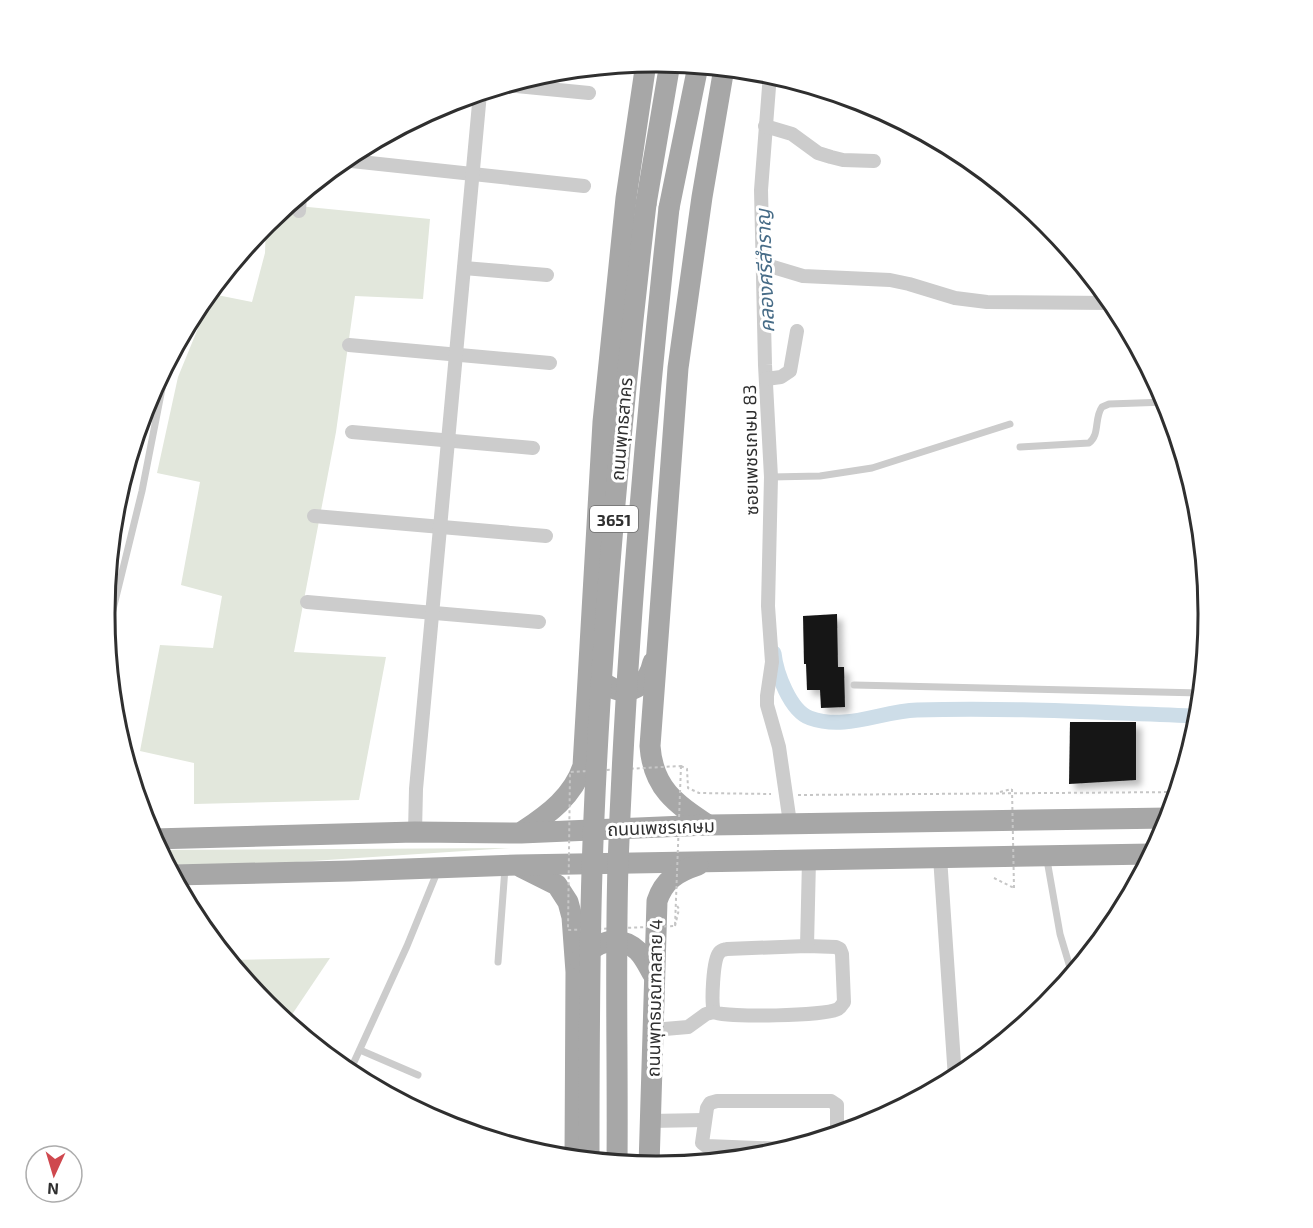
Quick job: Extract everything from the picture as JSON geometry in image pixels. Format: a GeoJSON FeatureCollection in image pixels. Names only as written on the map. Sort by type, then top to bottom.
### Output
{"type":"FeatureCollection","features":[{"type":"Feature","properties":{"kind":"main road"},"geometry":{"type":"LineString","coordinates":[[521,832],[545,817],[559,804],[578,779],[583,766],[608,363],[626,198],[645,72]]}},
{"type":"Feature","properties":{"kind":"main road","name":"ถนนพุทธสาคร"},"geometry":{"type":"LineString","coordinates":[[588,1151],[594,834],[599,722],[626,375],[646,204],[668,72]]}},
{"type":"Feature","properties":{"kind":"main road","name":"ถนนพุทธสาคร"},"geometry":{"type":"LineString","coordinates":[[620,834],[627,680],[654,344],[669,208],[696,74]]}},
{"type":"Feature","properties":{"kind":"main road"},"geometry":{"type":"LineString","coordinates":[[708,825],[673,800],[658,781],[652,764],[650,746],[678,369],[702,197],[723,76]]}},
{"type":"Feature","properties":{"kind":"main road"},"geometry":{"type":"LineString","coordinates":[[590,646],[595,671],[600,680],[608,686],[622,690],[632,690],[640,685],[651,670],[656,654]]}},
{"type":"Feature","properties":{"kind":"main road","name":"ถนนเพชรเกษม"},"geometry":{"type":"LineString","coordinates":[[163,838],[521,832],[790,823],[1158,818]]}},
{"type":"Feature","properties":{"kind":"main road","name":"ถนนพุทธมณฑลสาย 4"},"geometry":{"type":"LineString","coordinates":[[617,1155],[620,834]]}},
{"type":"Feature","properties":{"kind":"main road","name":"ถนนเพชรเกษม"},"geometry":{"type":"LineString","coordinates":[[181,875],[511,865],[1143,854]]}},
{"type":"Feature","properties":{"kind":"main road","name":"ถนนพุทธมณฑลสาย 4"},"geometry":{"type":"LineString","coordinates":[[649,1156],[657,901],[661,890],[671,878],[684,870],[710,862]]}},
{"type":"Feature","properties":{"kind":"main road"},"geometry":{"type":"LineString","coordinates":[[511,865],[556,885],[568,902],[576,972],[574,1149]]}},
{"type":"Feature","properties":{"kind":"main road"},"geometry":{"type":"LineString","coordinates":[[576,972],[580,960],[589,950],[600,943],[611,941],[623,943],[638,951],[654,976]]}},
{"type":"Feature","properties":{"kind":"street","name":"ซอยเพชรเกษม 83"},"geometry":{"type":"LineString","coordinates":[[769,84],[761,190],[771,477],[768,606],[772,662],[767,705],[779,747],[790,823]]}},
{"type":"Feature","properties":{"kind":"street"},"geometry":{"type":"LineString","coordinates":[[529,87],[589,93]]}},
{"type":"Feature","properties":{"kind":"street"},"geometry":{"type":"LineString","coordinates":[[415,832],[416,789],[479,102]]}},
{"type":"Feature","properties":{"kind":"street"},"geometry":{"type":"LineString","coordinates":[[765,126],[792,134],[818,153],[843,160],[874,161]]}},
{"type":"Feature","properties":{"kind":"street"},"geometry":{"type":"LineString","coordinates":[[357,162],[584,186]]}},
{"type":"Feature","properties":{"kind":"street"},"geometry":{"type":"LineString","coordinates":[[299,207],[299,211]]}},
{"type":"Feature","properties":{"kind":"street"},"geometry":{"type":"LineString","coordinates":[[763,264],[803,276],[890,280],[955,298],[987,302],[1100,303]]}},
{"type":"Feature","properties":{"kind":"street"},"geometry":{"type":"LineString","coordinates":[[464,268],[547,275]]}},
{"type":"Feature","properties":{"kind":"street"},"geometry":{"type":"LineString","coordinates":[[766,379],[782,377],[790,371],[797,331]]}},
{"type":"Feature","properties":{"kind":"street"},"geometry":{"type":"LineString","coordinates":[[349,345],[550,363]]}},
{"type":"Feature","properties":{"kind":"street"},"geometry":{"type":"LineString","coordinates":[[352,432],[533,448]]}},
{"type":"Feature","properties":{"kind":"street"},"geometry":{"type":"LineString","coordinates":[[314,516],[546,536]]}},
{"type":"Feature","properties":{"kind":"street"},"geometry":{"type":"LineString","coordinates":[[307,602],[539,622]]}},
{"type":"Feature","properties":{"kind":"street"},"geometry":{"type":"LineString","coordinates":[[940,857],[954,1067]]}},
{"type":"Feature","properties":{"kind":"street"},"geometry":{"type":"LineString","coordinates":[[807,946],[809,860]]}},
{"type":"Feature","properties":{"kind":"street"},"geometry":{"type":"LineString","coordinates":[[653,1030],[688,1027],[706,1014],[714,1012],[722,1015],[763,1016],[823,1013],[840,1008],[844,1002],[842,954],[836,947],[807,946],[721,951],[717,956],[716,964],[712,1007],[714,1012]]}},
{"type":"Feature","properties":{"kind":"street"},"geometry":{"type":"LineString","coordinates":[[750,1148],[706,1146],[702,1143],[704,1120],[710,1103],[717,1101],[831,1101],[837,1105],[837,1125]]}},
{"type":"Feature","properties":{"kind":"street"},"geometry":{"type":"LineString","coordinates":[[650,1122],[704,1120]]}},
{"type":"Feature","properties":{"kind":"lane"},"geometry":{"type":"LineString","coordinates":[[115,600],[142,491],[160,396]]}},
{"type":"Feature","properties":{"kind":"lane"},"geometry":{"type":"LineString","coordinates":[[1020,447],[1089,443],[1096,434],[1096,418],[1102,407],[1109,404],[1155,402]]}},
{"type":"Feature","properties":{"kind":"lane"},"geometry":{"type":"LineString","coordinates":[[771,477],[820,476],[872,468],[1010,424]]}},
{"type":"Feature","properties":{"kind":"lane"},"geometry":{"type":"LineString","coordinates":[[854,686],[1192,694]]}},
{"type":"Feature","properties":{"kind":"lane"},"geometry":{"type":"LineString","coordinates":[[1046,855],[1060,934],[1069,965]]}},
{"type":"Feature","properties":{"kind":"lane"},"geometry":{"type":"LineString","coordinates":[[498,962],[511,865]]}},
{"type":"Feature","properties":{"kind":"lane"},"geometry":{"type":"LineString","coordinates":[[353,1064],[407,946],[439,868]]}},
{"type":"Feature","properties":{"kind":"lane"},"geometry":{"type":"LineString","coordinates":[[360,1050],[418,1075]]}},
{"type":"Feature","properties":{"kind":"path"},"geometry":{"type":"LineString","coordinates":[[681,766],[687,769],[688,788],[699,793],[1168,792]]}},
{"type":"Feature","properties":{"kind":"path"},"geometry":{"type":"LineString","coordinates":[[994,878],[1014,888],[1012,789],[995,794]]}},
{"type":"Feature","properties":{"kind":"path"},"geometry":{"type":"LineString","coordinates":[[675,926],[679,909]]}},
{"type":"Feature","properties":{"kind":"shaded area"},"geometry":{"type":"Polygon","coordinates":[[[300,206],[430,219],[423,299],[355,296],[336,432],[294,652],[386,657],[359,800],[194,804],[194,763],[140,751],[160,645],[213,648],[222,596],[181,585],[200,482],[157,473],[178,377],[201,321],[219,295],[252,302],[265,253],[265,239],[300,206]]]}},
{"type":"Feature","properties":{"kind":"shaded area"},"geometry":{"type":"Polygon","coordinates":[[[510,848],[266,864],[176,865],[168,850],[510,848]]]}},
{"type":"Feature","properties":{"kind":"shaded area"},"geometry":{"type":"Polygon","coordinates":[[[330,958],[292,1015],[240,960],[330,958]]]}},
{"type":"Feature","properties":{"kind":"building"},"geometry":{"type":"Polygon","coordinates":[[[837,614],[838,667],[844,667],[845,707],[821,708],[820,690],[807,690],[803,616],[837,614]]]}},
{"type":"Feature","properties":{"kind":"building"},"geometry":{"type":"Polygon","coordinates":[[[1070,722],[1136,722],[1136,780],[1069,784],[1070,722]]]}},
{"type":"Feature","properties":{"kind":"waterway"},"geometry":{"type":"LineString","coordinates":[[774,653],[781,680],[796,708],[810,718],[823,721],[850,721],[904,711],[952,709],[1189,716]]}},
{"type":"Feature","properties":{"kind":"water label","name":"คลองศรีสำราญ"},"geometry":{"type":"Point","coordinates":[764,271]}}]}
